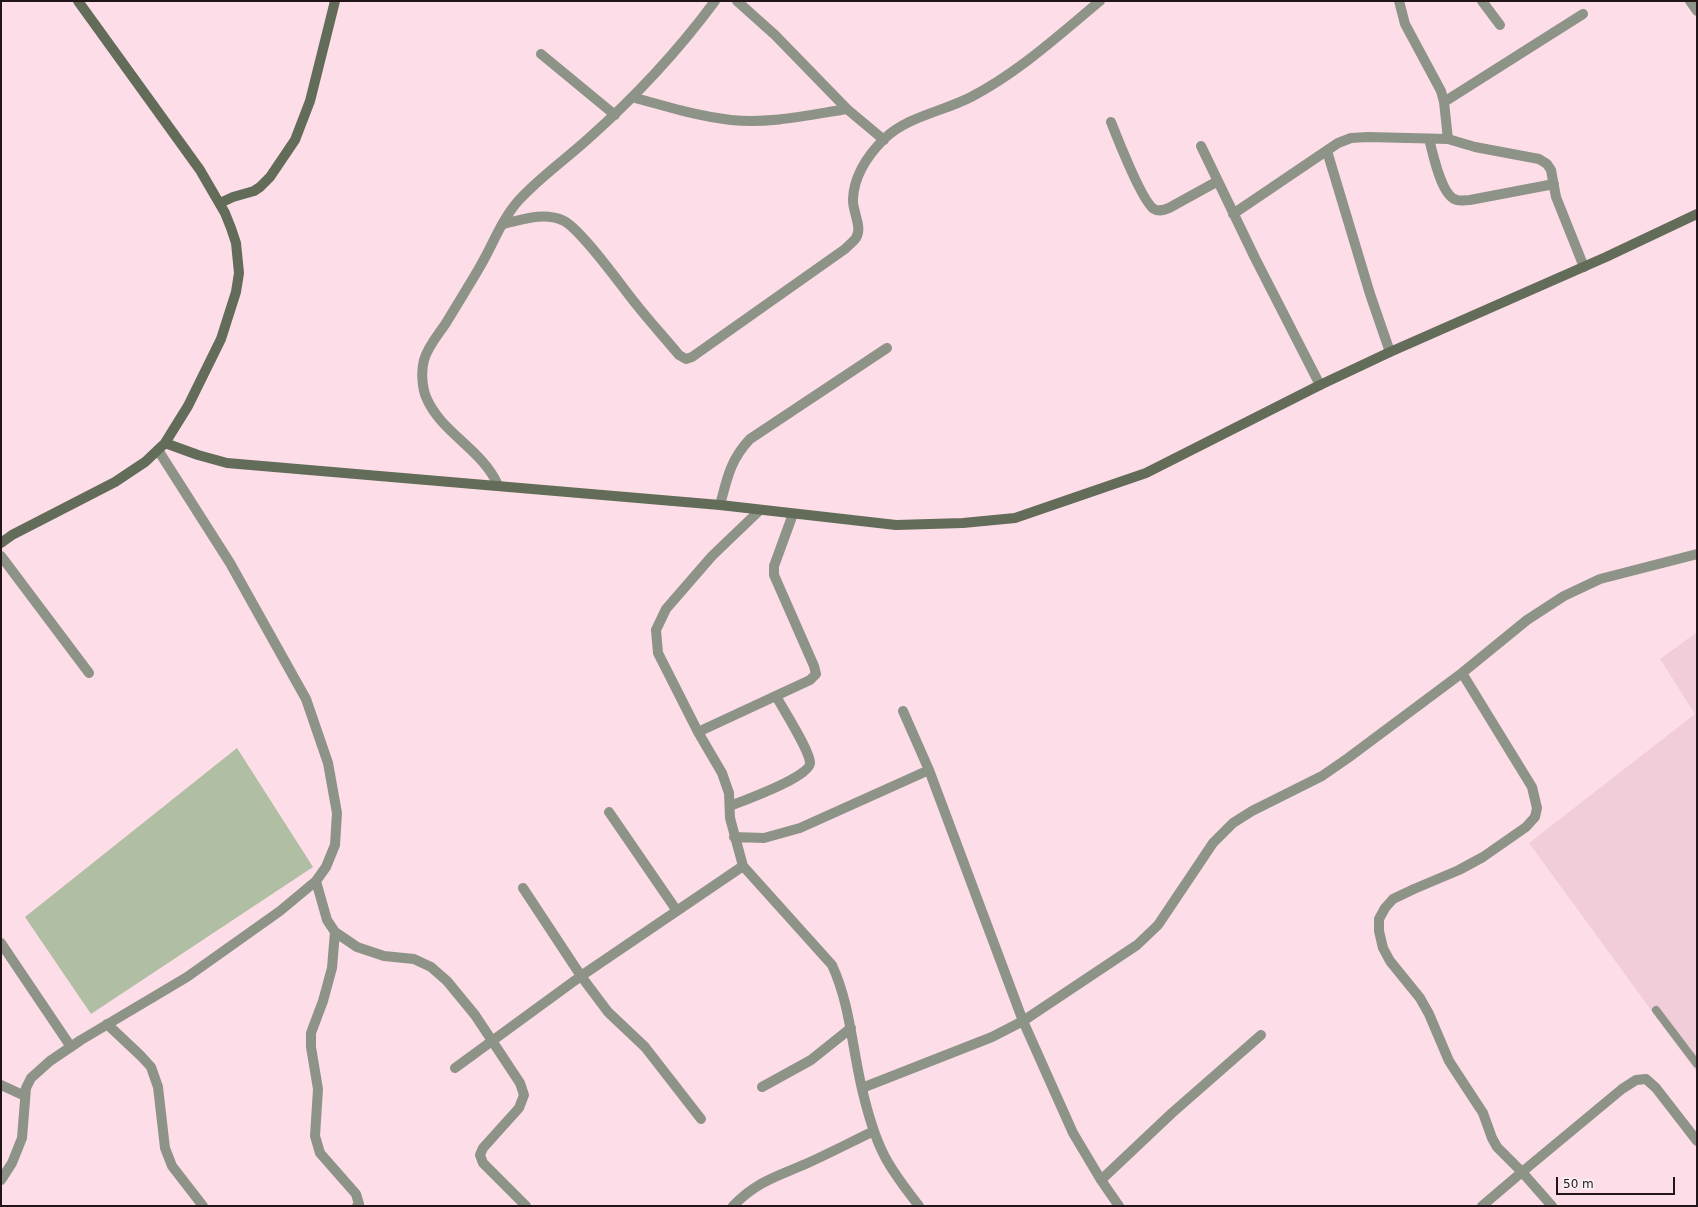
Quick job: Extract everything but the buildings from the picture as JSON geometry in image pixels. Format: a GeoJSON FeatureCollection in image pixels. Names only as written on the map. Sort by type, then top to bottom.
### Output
{"type":"FeatureCollection","features":[{"type":"Feature","properties":{"kind":"street"},"geometry":{"type":"LineString","coordinates":[[1,543],[12,535],[115,482],[145,462],[162,447],[188,406],[209,367],[221,339],[236,292],[239,273],[236,243],[226,213],[200,170],[78,1]]}},
{"type":"Feature","properties":{"kind":"street"},"geometry":{"type":"LineString","coordinates":[[220,204],[254,191],[260,187],[274,171],[295,140],[310,101],[335,1]]}},
{"type":"Feature","properties":{"kind":"street"},"geometry":{"type":"LineString","coordinates":[[498,485],[492,472],[475,452],[441,422],[426,397],[423,380],[424,361],[429,346],[445,324],[518,201],[615,115],[665,62],[715,1]]}},
{"type":"Feature","properties":{"kind":"street"},"geometry":{"type":"LineString","coordinates":[[737,1],[781,41],[847,109],[884,140]]}},
{"type":"Feature","properties":{"kind":"street"},"geometry":{"type":"LineString","coordinates":[[503,224],[539,216],[550,216],[564,220],[586,242],[636,305],[679,355],[686,359],[692,357],[845,249],[856,238],[858,231],[852,201],[855,182],[862,168],[884,140],[900,126],[970,97],[994,84],[1038,53],[1100,1]]}},
{"type":"Feature","properties":{"kind":"street"},"geometry":{"type":"LineString","coordinates":[[1399,1],[1405,24],[1441,91],[1444,102],[1448,139]]}},
{"type":"Feature","properties":{"kind":"street"},"geometry":{"type":"LineString","coordinates":[[1482,1],[1500,25]]}},
{"type":"Feature","properties":{"kind":"street"},"geometry":{"type":"LineString","coordinates":[[1690,1],[1697,12]]}},
{"type":"Feature","properties":{"kind":"street"},"geometry":{"type":"LineString","coordinates":[[1444,102],[1583,14]]}},
{"type":"Feature","properties":{"kind":"street"},"geometry":{"type":"LineString","coordinates":[[541,54],[615,115]]}},
{"type":"Feature","properties":{"kind":"street"},"geometry":{"type":"LineString","coordinates":[[632,97],[680,110],[731,120],[784,119],[847,109]]}},
{"type":"Feature","properties":{"kind":"street"},"geometry":{"type":"LineString","coordinates":[[1111,122],[1130,169],[1147,201],[1154,209],[1161,211],[1169,208],[1218,181]]}},
{"type":"Feature","properties":{"kind":"street"},"geometry":{"type":"LineString","coordinates":[[1233,214],[1338,143],[1351,138],[1448,139],[1475,147],[1539,159],[1547,164],[1551,170],[1562,215],[1584,267]]}},
{"type":"Feature","properties":{"kind":"street"},"geometry":{"type":"LineString","coordinates":[[1429,139],[1444,187],[1450,196],[1456,200],[1470,200],[1554,184]]}},
{"type":"Feature","properties":{"kind":"street"},"geometry":{"type":"LineString","coordinates":[[1201,146],[1233,214],[1320,386]]}},
{"type":"Feature","properties":{"kind":"street"},"geometry":{"type":"LineString","coordinates":[[1327,151],[1370,294],[1390,352]]}},
{"type":"Feature","properties":{"kind":"street"},"geometry":{"type":"LineString","coordinates":[[162,447],[227,463],[720,505],[896,525],[963,523],[1015,518],[1146,473],[1390,352],[1584,267],[1697,214]]}},
{"type":"Feature","properties":{"kind":"street"},"geometry":{"type":"LineString","coordinates":[[720,505],[732,461],[741,448],[750,439],[887,348]]}},
{"type":"Feature","properties":{"kind":"street"},"geometry":{"type":"LineString","coordinates":[[1,1180],[12,1163],[22,1138],[26,1088],[31,1078],[50,1061],[107,1024],[193,972],[280,911],[316,881],[326,867],[335,845],[337,813],[328,763],[306,699],[230,563],[162,447]]}},
{"type":"Feature","properties":{"kind":"street"},"geometry":{"type":"LineString","coordinates":[[760,510],[712,556],[666,609],[656,630],[658,653],[698,732],[722,773],[729,793],[734,837],[743,866],[832,965],[840,982],[851,1028],[862,1088],[874,1131],[883,1153],[902,1185],[919,1206]]}},
{"type":"Feature","properties":{"kind":"street"},"geometry":{"type":"LineString","coordinates":[[698,732],[810,680],[816,674],[814,666],[774,575],[774,566],[793,514]]}},
{"type":"Feature","properties":{"kind":"street"},"geometry":{"type":"LineString","coordinates":[[862,1088],[992,1037],[1022,1022],[1137,945],[1158,925],[1213,843],[1233,823],[1252,811],[1322,776],[1462,672],[1527,620],[1564,596],[1600,579],[1697,554]]}},
{"type":"Feature","properties":{"kind":"street"},"geometry":{"type":"LineString","coordinates":[[1,556],[89,673]]}},
{"type":"Feature","properties":{"kind":"street"},"geometry":{"type":"LineString","coordinates":[[1462,672],[1532,787],[1537,808],[1535,817],[1526,827],[1483,857],[1459,870],[1393,899],[1385,908],[1379,919],[1379,932],[1383,948],[1390,961],[1420,998],[1429,1014],[1449,1061],[1483,1113],[1497,1147],[1522,1172],[1552,1206]]}},
{"type":"Feature","properties":{"kind":"street"},"geometry":{"type":"LineString","coordinates":[[730,806],[795,778],[808,769],[810,764],[806,752],[776,696]]}},
{"type":"Feature","properties":{"kind":"street"},"geometry":{"type":"LineString","coordinates":[[903,711],[929,770],[1022,1022],[1073,1132],[1101,1180],[1119,1206]]}},
{"type":"Feature","properties":{"kind":"street"},"geometry":{"type":"LineString","coordinates":[[734,837],[764,838],[800,828],[929,770]]}},
{"type":"Feature","properties":{"kind":"street"},"geometry":{"type":"LineString","coordinates":[[609,812],[677,911]]}},
{"type":"Feature","properties":{"kind":"street"},"geometry":{"type":"LineString","coordinates":[[455,1068],[581,976],[743,866]]}},
{"type":"Feature","properties":{"kind":"street"},"geometry":{"type":"LineString","coordinates":[[316,881],[327,920],[335,932],[357,947],[384,956],[414,959],[430,967],[448,981],[475,1015],[520,1083],[524,1095],[519,1108],[483,1148],[480,1155],[483,1163],[526,1206]]}},
{"type":"Feature","properties":{"kind":"street"},"geometry":{"type":"LineString","coordinates":[[523,888],[581,976],[608,1012],[645,1047],[701,1119]]}},
{"type":"Feature","properties":{"kind":"street"},"geometry":{"type":"LineString","coordinates":[[335,932],[332,968],[323,1001],[311,1033],[310,1047],[318,1090],[315,1136],[320,1153],[356,1194],[359,1206]]}},
{"type":"Feature","properties":{"kind":"street"},"geometry":{"type":"LineString","coordinates":[[1,943],[71,1047]]}},
{"type":"Feature","properties":{"kind":"street"},"geometry":{"type":"LineString","coordinates":[[107,1024],[141,1056],[150,1067],[158,1087],[165,1148],[172,1166],[203,1206]]}},
{"type":"Feature","properties":{"kind":"street"},"geometry":{"type":"LineString","coordinates":[[762,1087],[811,1060],[851,1028]]}},
{"type":"Feature","properties":{"kind":"street"},"geometry":{"type":"LineString","coordinates":[[1101,1180],[1172,1113],[1261,1035]]}},
{"type":"Feature","properties":{"kind":"street"},"geometry":{"type":"LineString","coordinates":[[1482,1206],[1622,1089],[1636,1080],[1646,1079],[1656,1088],[1697,1141]]}},
{"type":"Feature","properties":{"kind":"street"},"geometry":{"type":"LineString","coordinates":[[1,1085],[25,1096]]}},
{"type":"Feature","properties":{"kind":"street"},"geometry":{"type":"LineString","coordinates":[[733,1206],[754,1186],[810,1162],[874,1131]]}},
{"type":"Feature","properties":{"kind":"lane"},"geometry":{"type":"LineString","coordinates":[[1656,1010],[1697,1064]]}},
{"type":"Feature","properties":{"kind":"shaded area"},"geometry":{"type":"Polygon","coordinates":[[[1697,632],[1697,1073],[1529,843],[1695,714],[1660,659],[1697,632]]]}},
{"type":"Feature","properties":{"kind":"shaded area"},"geometry":{"type":"Polygon","coordinates":[[[237,748],[313,867],[91,1014],[25,917],[237,748]]]}}]}
